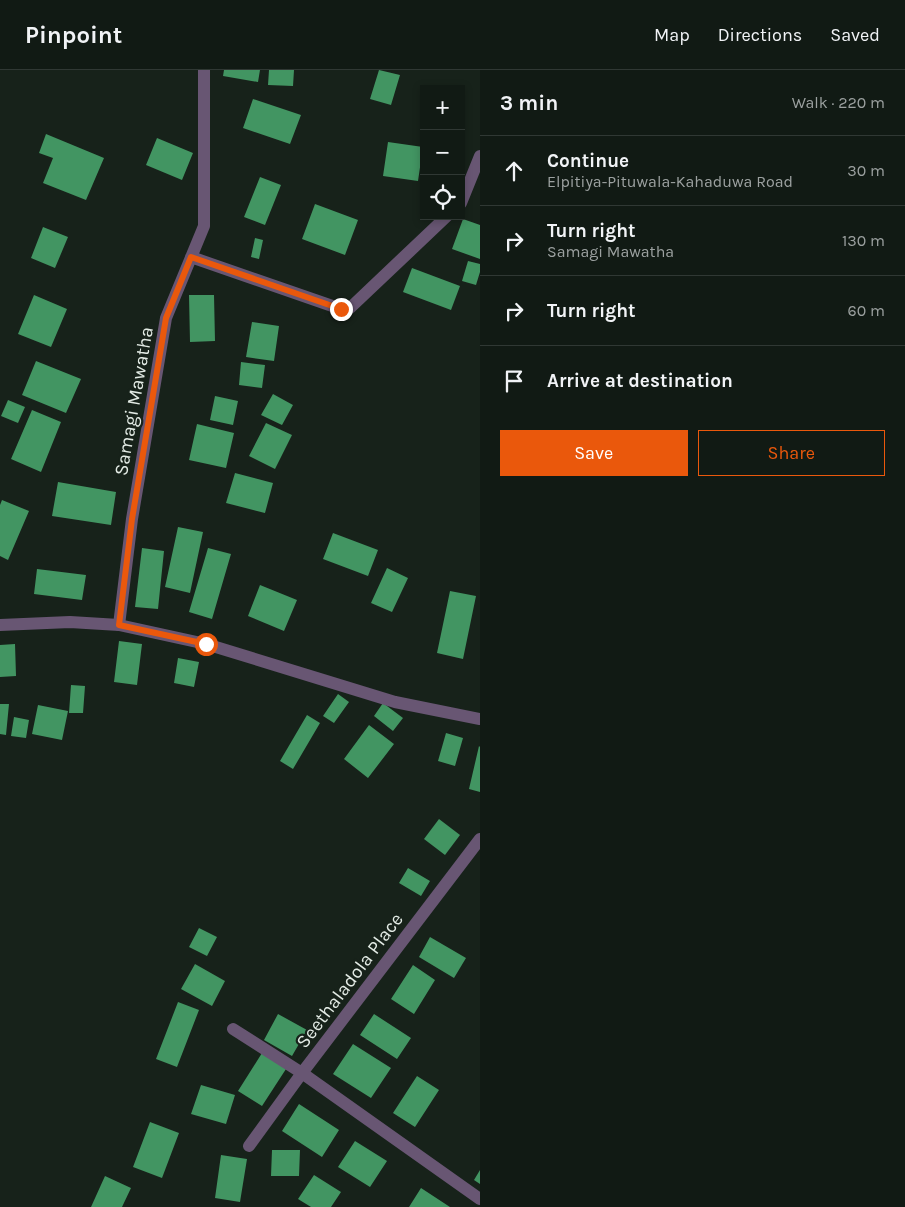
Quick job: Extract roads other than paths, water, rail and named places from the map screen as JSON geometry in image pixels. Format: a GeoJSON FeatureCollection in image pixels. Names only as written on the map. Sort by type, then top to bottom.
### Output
{"type":"FeatureCollection","features":[{"type":"Feature","properties":{"kind":"street","name":"Samagi Mawatha"},"geometry":{"type":"LineString","coordinates":[[119,625],[132,519],[166,318],[204,226],[204,70]]}},
{"type":"Feature","properties":{"kind":"street"},"geometry":{"type":"LineString","coordinates":[[465,193],[480,156]]}},
{"type":"Feature","properties":{"kind":"street"},"geometry":{"type":"LineString","coordinates":[[191,257],[341,309],[350,308],[443,220]]}},
{"type":"Feature","properties":{"kind":"street"},"geometry":{"type":"LineString","coordinates":[[0,625],[70,622],[119,625],[206,644],[395,702],[480,719]]}},
{"type":"Feature","properties":{"kind":"street","name":"Seethaladola Place"},"geometry":{"type":"LineString","coordinates":[[249,1146],[302,1073],[480,839]]}},
{"type":"Feature","properties":{"kind":"street"},"geometry":{"type":"LineString","coordinates":[[233,1029],[302,1073],[480,1199]]}}]}
